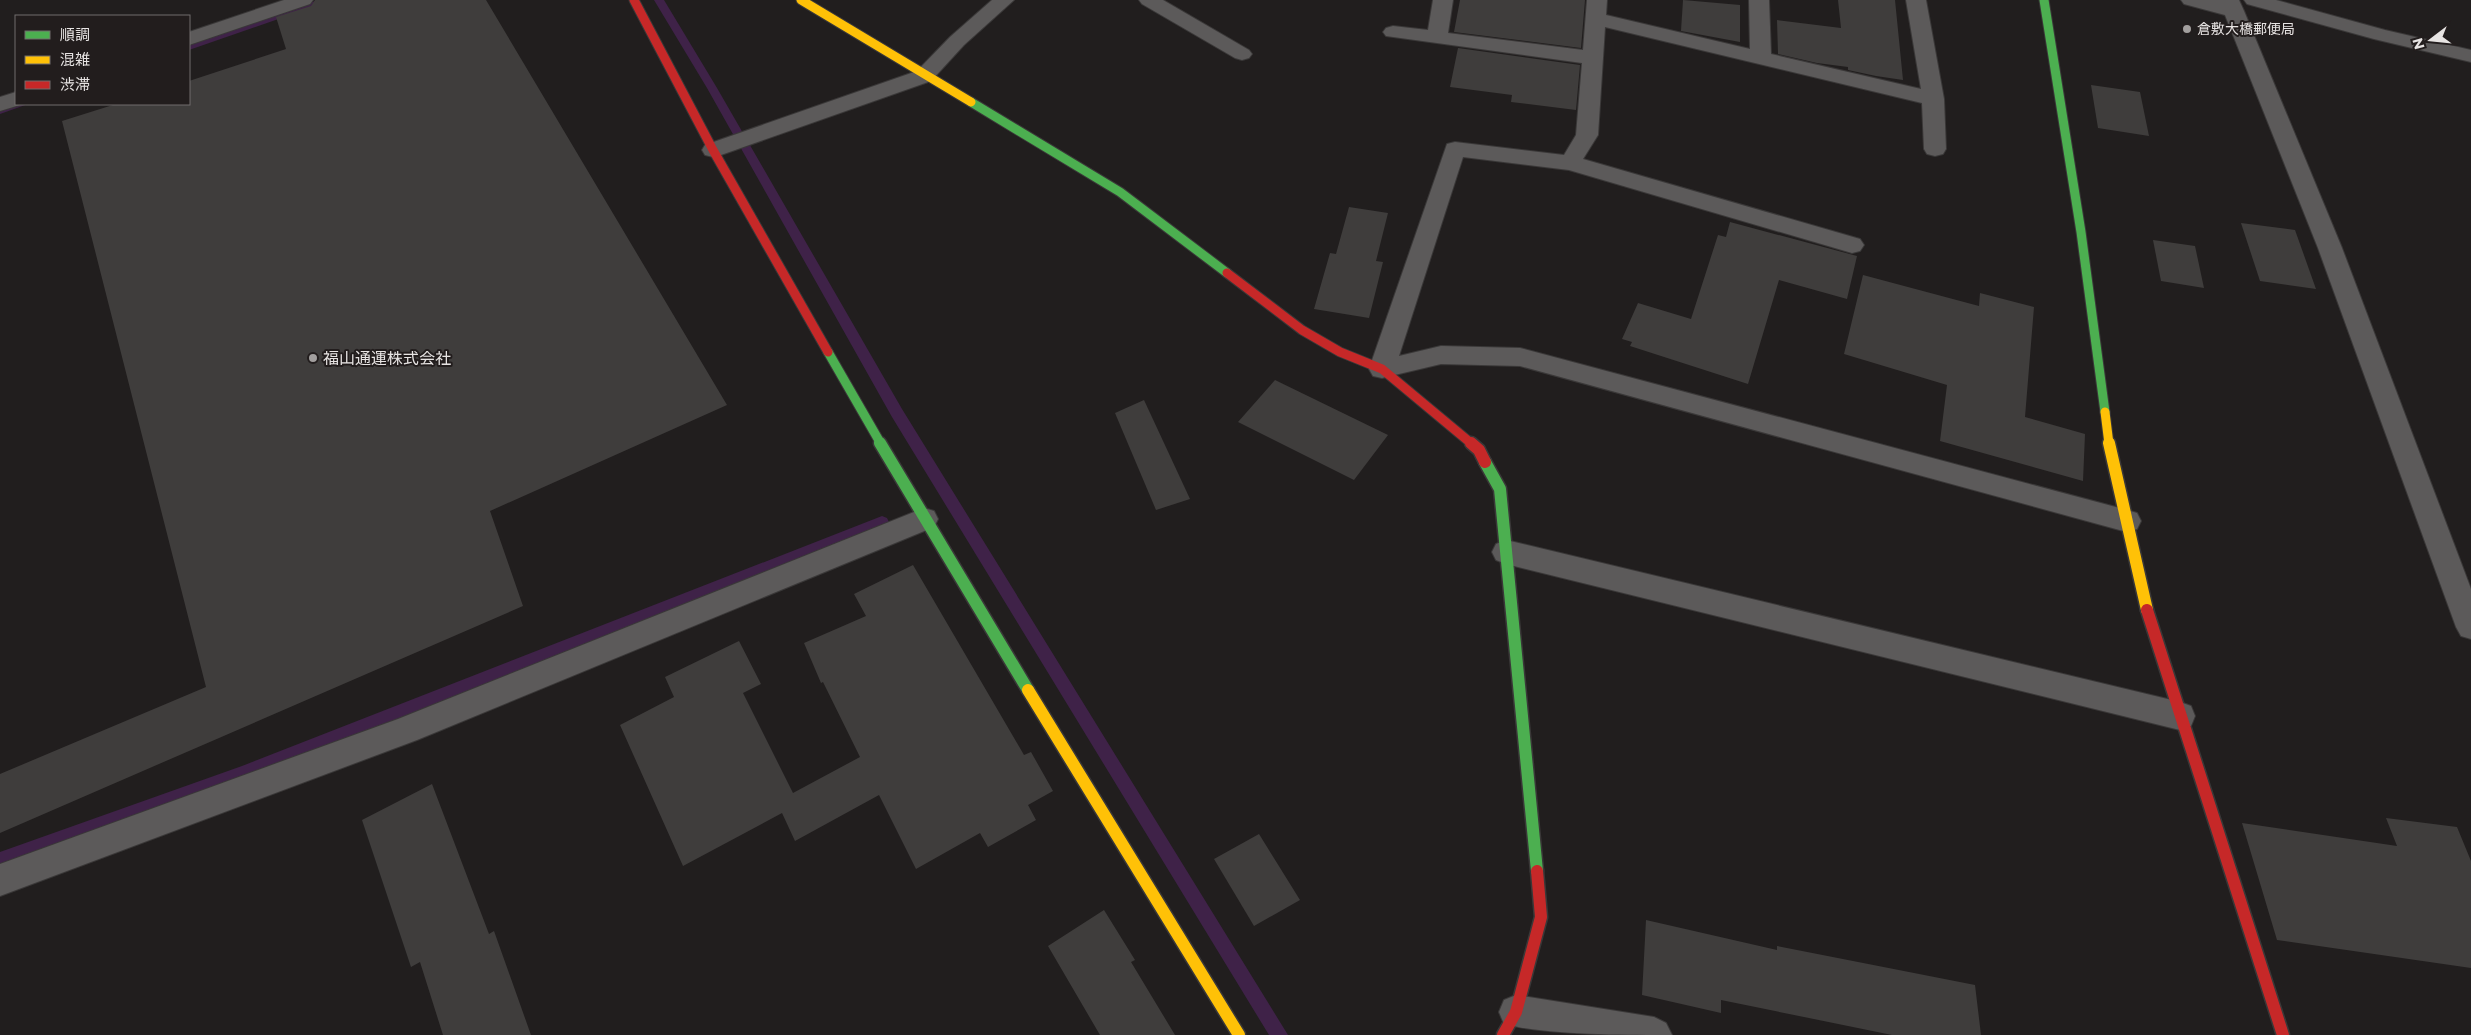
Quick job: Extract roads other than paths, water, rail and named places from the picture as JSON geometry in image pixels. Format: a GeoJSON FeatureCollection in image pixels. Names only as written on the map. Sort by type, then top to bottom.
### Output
{"type":"FeatureCollection","features":[{"type":"Feature","properties":{"kind":"street"},"geometry":{"type":"LineString","coordinates":[[190,39],[303,0]]}},
{"type":"Feature","properties":{"kind":"street"},"geometry":{"type":"LineString","coordinates":[[634,0],[722,147],[924,519],[1239,1035]]}},
{"type":"Feature","properties":{"kind":"street"},"geometry":{"type":"LineString","coordinates":[[801,0],[924,76],[1120,192],[1302,330],[1340,352],[1382,369],[1479,450],[1500,490],[1541,917],[1510,1023],[1654,1035]]}},
{"type":"Feature","properties":{"kind":"street"},"geometry":{"type":"LineString","coordinates":[[722,147],[924,76],[957,40],[1004,0]]}},
{"type":"Feature","properties":{"kind":"street"},"geometry":{"type":"LineString","coordinates":[[1149,0],[1242,54]]}},
{"type":"Feature","properties":{"kind":"street"},"geometry":{"type":"LineString","coordinates":[[1437,38],[1443,0]]}},
{"type":"Feature","properties":{"kind":"street"},"geometry":{"type":"LineString","coordinates":[[1759,0],[1761,58]]}},
{"type":"Feature","properties":{"kind":"street"},"geometry":{"type":"LineString","coordinates":[[1916,0],[1933,99],[1936,149]]}},
{"type":"Feature","properties":{"kind":"street"},"geometry":{"type":"LineString","coordinates":[[2044,0],[2081,232],[2108,438],[2148,616],[2283,1035]]}},
{"type":"Feature","properties":{"kind":"street"},"geometry":{"type":"LineString","coordinates":[[2191,0],[2239,4],[2471,56]]}},
{"type":"Feature","properties":{"kind":"street"},"geometry":{"type":"LineString","coordinates":[[2239,4],[2471,627]]}},
{"type":"Feature","properties":{"kind":"street"},"geometry":{"type":"LineString","coordinates":[[1570,163],[1587,135],[1596,10],[1761,58],[1933,99]]}},
{"type":"Feature","properties":{"kind":"street"},"geometry":{"type":"LineString","coordinates":[[1393,32],[1593,58]]}},
{"type":"Feature","properties":{"kind":"street"},"geometry":{"type":"LineString","coordinates":[[0,104],[15,98]]}},
{"type":"Feature","properties":{"kind":"street"},"geometry":{"type":"LineString","coordinates":[[1382,369],[1454,148],[1570,163],[1852,245]]}},
{"type":"Feature","properties":{"kind":"street"},"geometry":{"type":"LineString","coordinates":[[1382,369],[1441,355],[1520,357],[2127,521]]}},
{"type":"Feature","properties":{"kind":"street"},"geometry":{"type":"LineString","coordinates":[[0,880],[406,730],[924,519]]}},
{"type":"Feature","properties":{"kind":"street"},"geometry":{"type":"LineString","coordinates":[[1506,552],[2180,716]]}},
{"type":"Feature","properties":{"kind":"waterway"},"geometry":{"type":"LineString","coordinates":[[190,47],[328,0]]}},
{"type":"Feature","properties":{"kind":"waterway"},"geometry":{"type":"LineString","coordinates":[[659,0],[712,88],[897,413],[1279,1035]]}},
{"type":"Feature","properties":{"kind":"waterway"},"geometry":{"type":"LineString","coordinates":[[0,111],[20,105]]}},
{"type":"Feature","properties":{"kind":"waterway"},"geometry":{"type":"LineString","coordinates":[[0,860],[243,773],[882,522]]}},
{"type":"Feature","properties":{"kind":"place","name":"倉敷大橋郵便局"},"geometry":{"type":"Point","coordinates":[2187,29]}},
{"type":"Feature","properties":{"kind":"place","name":"福山通運株式会社"},"geometry":{"type":"Point","coordinates":[313,358]}}]}
